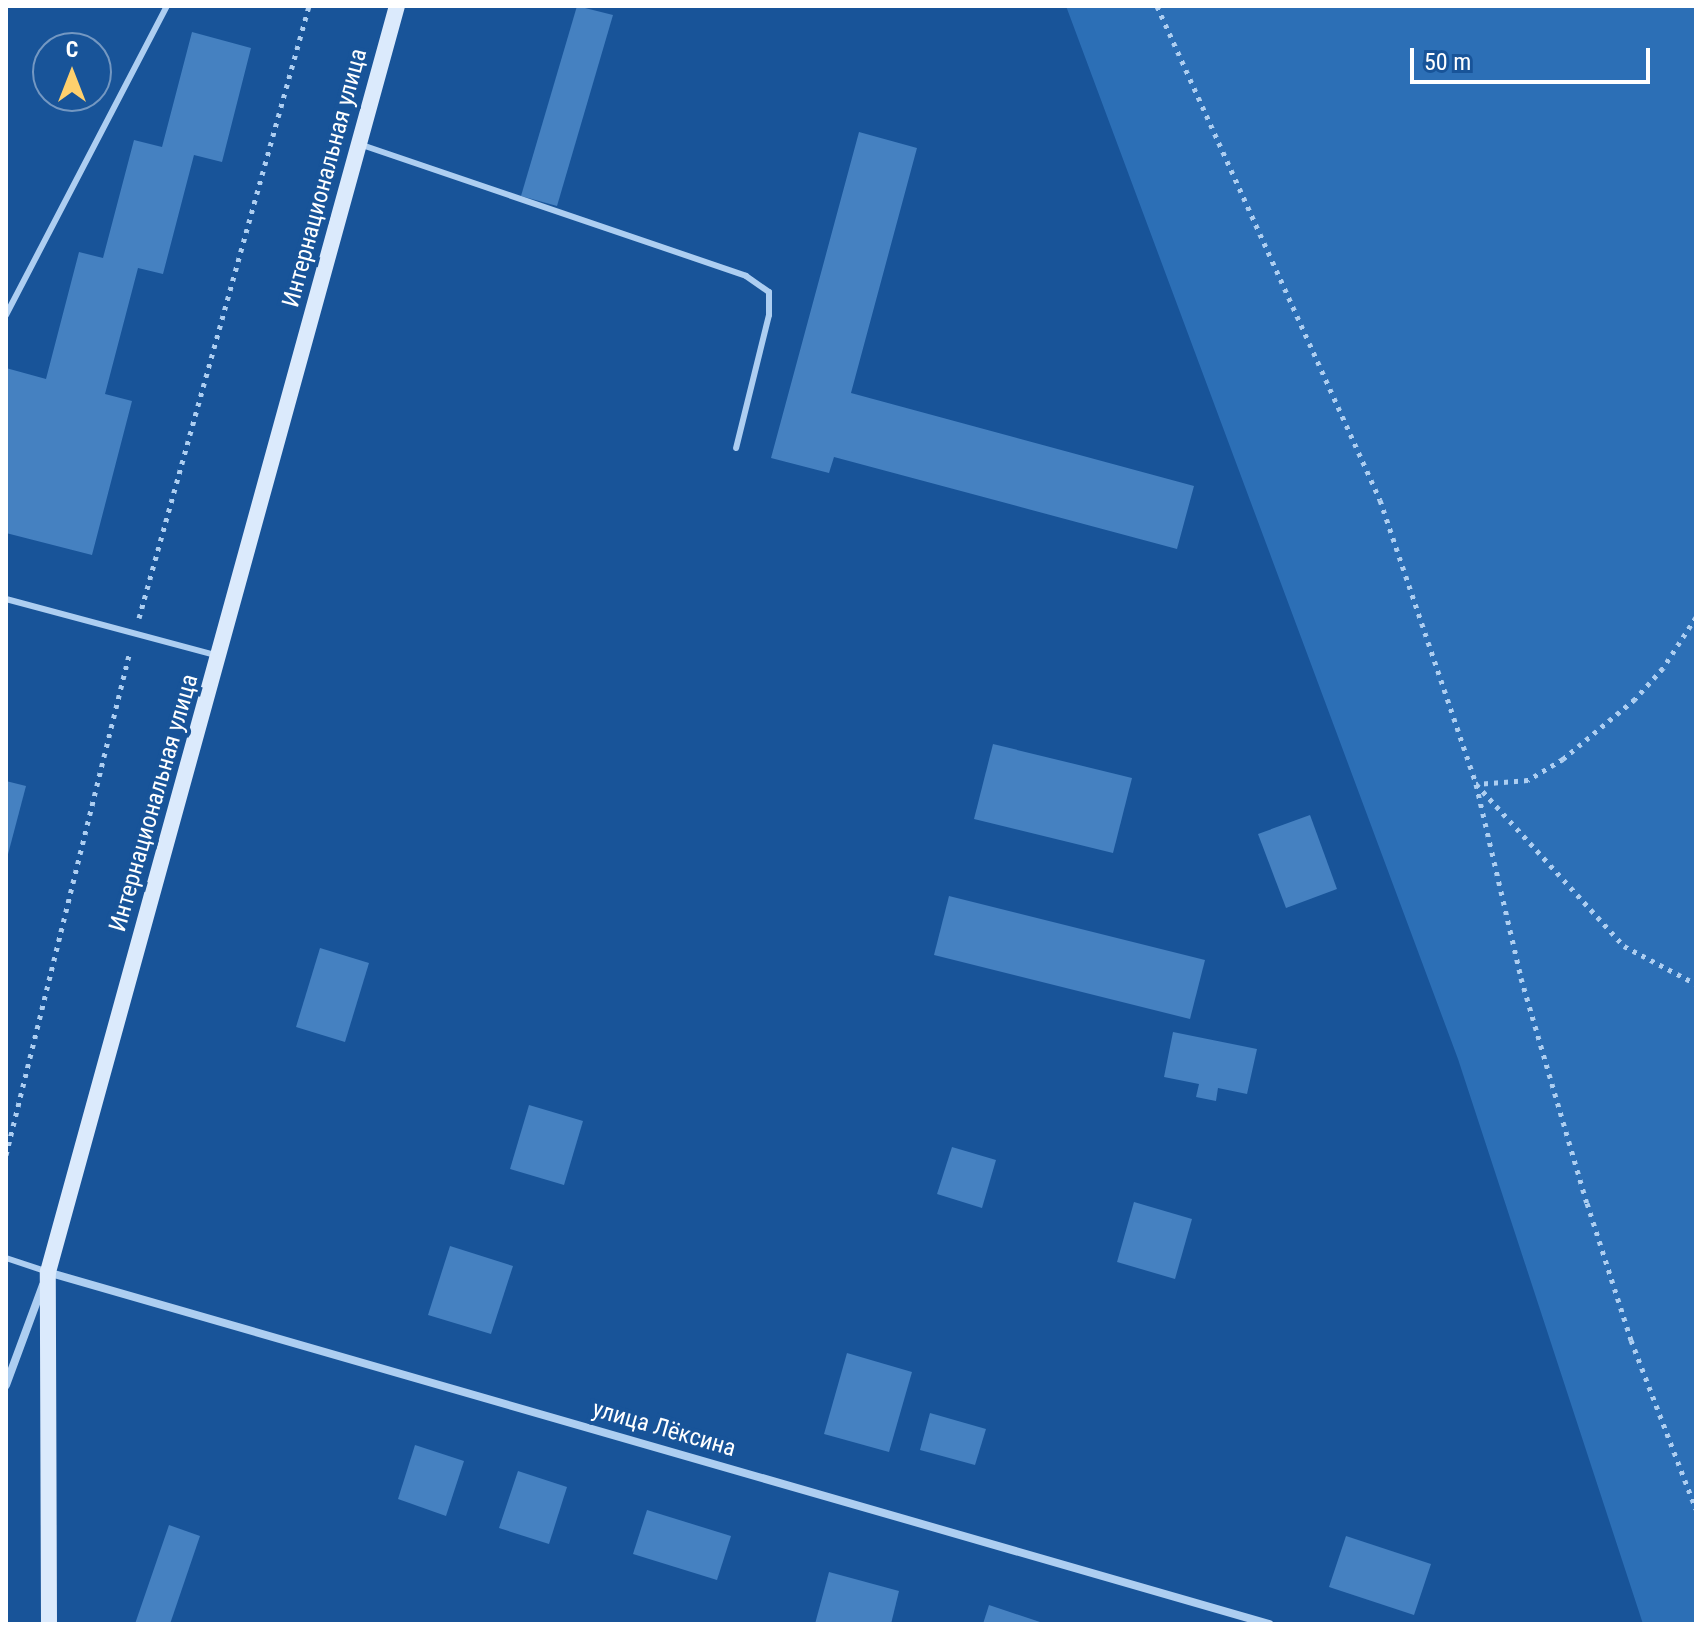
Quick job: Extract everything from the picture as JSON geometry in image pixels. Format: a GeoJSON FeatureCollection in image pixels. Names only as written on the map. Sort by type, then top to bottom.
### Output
{"type":"FeatureCollection","features":[{"type":"Feature","properties":{"kind":"street","name":"Интернациональная улица"},"geometry":{"type":"LineString","coordinates":[[49,1624],[48,1272],[220,656],[394,7]]}},
{"type":"Feature","properties":{"kind":"street"},"geometry":{"type":"LineString","coordinates":[[6,1385],[48,1272]]}},
{"type":"Feature","properties":{"kind":"street","name":"улица Лёксина"},"geometry":{"type":"LineString","coordinates":[[48,1272],[1269,1624]]}},
{"type":"Feature","properties":{"kind":"lane"},"geometry":{"type":"LineString","coordinates":[[6,315],[167,6]]}},
{"type":"Feature","properties":{"kind":"lane"},"geometry":{"type":"LineString","coordinates":[[359,144],[746,276],[769,292],[769,315],[736,448]]}},
{"type":"Feature","properties":{"kind":"lane"},"geometry":{"type":"LineString","coordinates":[[6,599],[220,656]]}},
{"type":"Feature","properties":{"kind":"lane"},"geometry":{"type":"LineString","coordinates":[[6,1258],[48,1272]]}},
{"type":"Feature","properties":{"kind":"path"},"geometry":{"type":"LineString","coordinates":[[6,1155],[135,633],[309,6]]}},
{"type":"Feature","properties":{"kind":"path"},"geometry":{"type":"LineString","coordinates":[[1157,6],[1380,500],[1476,784],[1521,978],[1587,1203],[1631,1340],[1696,1509]]}},
{"type":"Feature","properties":{"kind":"path"},"geometry":{"type":"LineString","coordinates":[[1476,784],[1528,780],[1563,759],[1635,699],[1696,617]]}},
{"type":"Feature","properties":{"kind":"path"},"geometry":{"type":"LineString","coordinates":[[1476,784],[1624,946],[1696,984]]}},
{"type":"Feature","properties":{"kind":"shaded area"},"geometry":{"type":"Polygon","coordinates":[[[1066,6],[1696,6],[1696,1624],[1643,1624],[1458,1059],[1066,6]]]}},
{"type":"Feature","properties":{"kind":"building"},"geometry":{"type":"Polygon","coordinates":[[[577,6],[613,15],[557,206],[521,196],[577,6]]]}},
{"type":"Feature","properties":{"kind":"building"},"geometry":{"type":"Polygon","coordinates":[[[192,32],[251,48],[222,162],[194,155],[163,274],[138,268],[105,394],[132,401],[92,555],[6,533],[6,368],[46,379],[79,252],[103,258],[134,140],[162,147],[192,32]]]}},
{"type":"Feature","properties":{"kind":"building"},"geometry":{"type":"Polygon","coordinates":[[[859,132],[917,148],[851,393],[1194,486],[1177,549],[834,457],[829,473],[771,458],[859,132]]]}},
{"type":"Feature","properties":{"kind":"building"},"geometry":{"type":"Polygon","coordinates":[[[993,744],[1132,778],[1113,853],[974,819],[993,744]]]}},
{"type":"Feature","properties":{"kind":"building"},"geometry":{"type":"Polygon","coordinates":[[[6,781],[26,786],[7,858],[6,858],[6,781]]]}},
{"type":"Feature","properties":{"kind":"building"},"geometry":{"type":"Polygon","coordinates":[[[1310,815],[1337,889],[1286,908],[1258,834],[1310,815]]]}},
{"type":"Feature","properties":{"kind":"building"},"geometry":{"type":"Polygon","coordinates":[[[949,896],[1205,960],[1190,1019],[934,955],[949,896]]]}},
{"type":"Feature","properties":{"kind":"building"},"geometry":{"type":"Polygon","coordinates":[[[320,948],[369,963],[345,1042],[296,1027],[320,948]]]}},
{"type":"Feature","properties":{"kind":"building"},"geometry":{"type":"Polygon","coordinates":[[[1173,1032],[1257,1049],[1247,1094],[1218,1088],[1216,1101],[1196,1097],[1199,1084],[1164,1077],[1173,1032]]]}},
{"type":"Feature","properties":{"kind":"building"},"geometry":{"type":"Polygon","coordinates":[[[529,1105],[583,1121],[564,1185],[510,1169],[529,1105]]]}},
{"type":"Feature","properties":{"kind":"building"},"geometry":{"type":"Polygon","coordinates":[[[952,1147],[996,1160],[982,1208],[937,1194],[952,1147]]]}},
{"type":"Feature","properties":{"kind":"building"},"geometry":{"type":"Polygon","coordinates":[[[1134,1202],[1192,1219],[1175,1279],[1117,1262],[1134,1202]]]}},
{"type":"Feature","properties":{"kind":"building"},"geometry":{"type":"Polygon","coordinates":[[[450,1246],[513,1266],[491,1334],[428,1315],[450,1246]]]}},
{"type":"Feature","properties":{"kind":"building"},"geometry":{"type":"Polygon","coordinates":[[[847,1353],[912,1372],[889,1452],[824,1434],[847,1353]]]}},
{"type":"Feature","properties":{"kind":"building"},"geometry":{"type":"Polygon","coordinates":[[[930,1413],[986,1429],[975,1465],[920,1450],[930,1413]]]}},
{"type":"Feature","properties":{"kind":"building"},"geometry":{"type":"Polygon","coordinates":[[[415,1445],[464,1461],[446,1516],[398,1499],[415,1445]]]}},
{"type":"Feature","properties":{"kind":"building"},"geometry":{"type":"Polygon","coordinates":[[[518,1471],[567,1487],[549,1544],[499,1528],[518,1471]]]}},
{"type":"Feature","properties":{"kind":"building"},"geometry":{"type":"Polygon","coordinates":[[[647,1510],[731,1536],[717,1580],[633,1554],[647,1510]]]}},
{"type":"Feature","properties":{"kind":"building"},"geometry":{"type":"Polygon","coordinates":[[[169,1525],[200,1536],[170,1624],[135,1624],[169,1525]]]}},
{"type":"Feature","properties":{"kind":"building"},"geometry":{"type":"Polygon","coordinates":[[[1346,1536],[1431,1564],[1414,1615],[1329,1587],[1346,1536]]]}},
{"type":"Feature","properties":{"kind":"building"},"geometry":{"type":"Polygon","coordinates":[[[829,1572],[899,1591],[891,1624],[815,1624],[829,1572]]]}},
{"type":"Feature","properties":{"kind":"building"},"geometry":{"type":"Polygon","coordinates":[[[989,1605],[1043,1623],[1043,1624],[983,1624],[989,1605]]]}}]}
